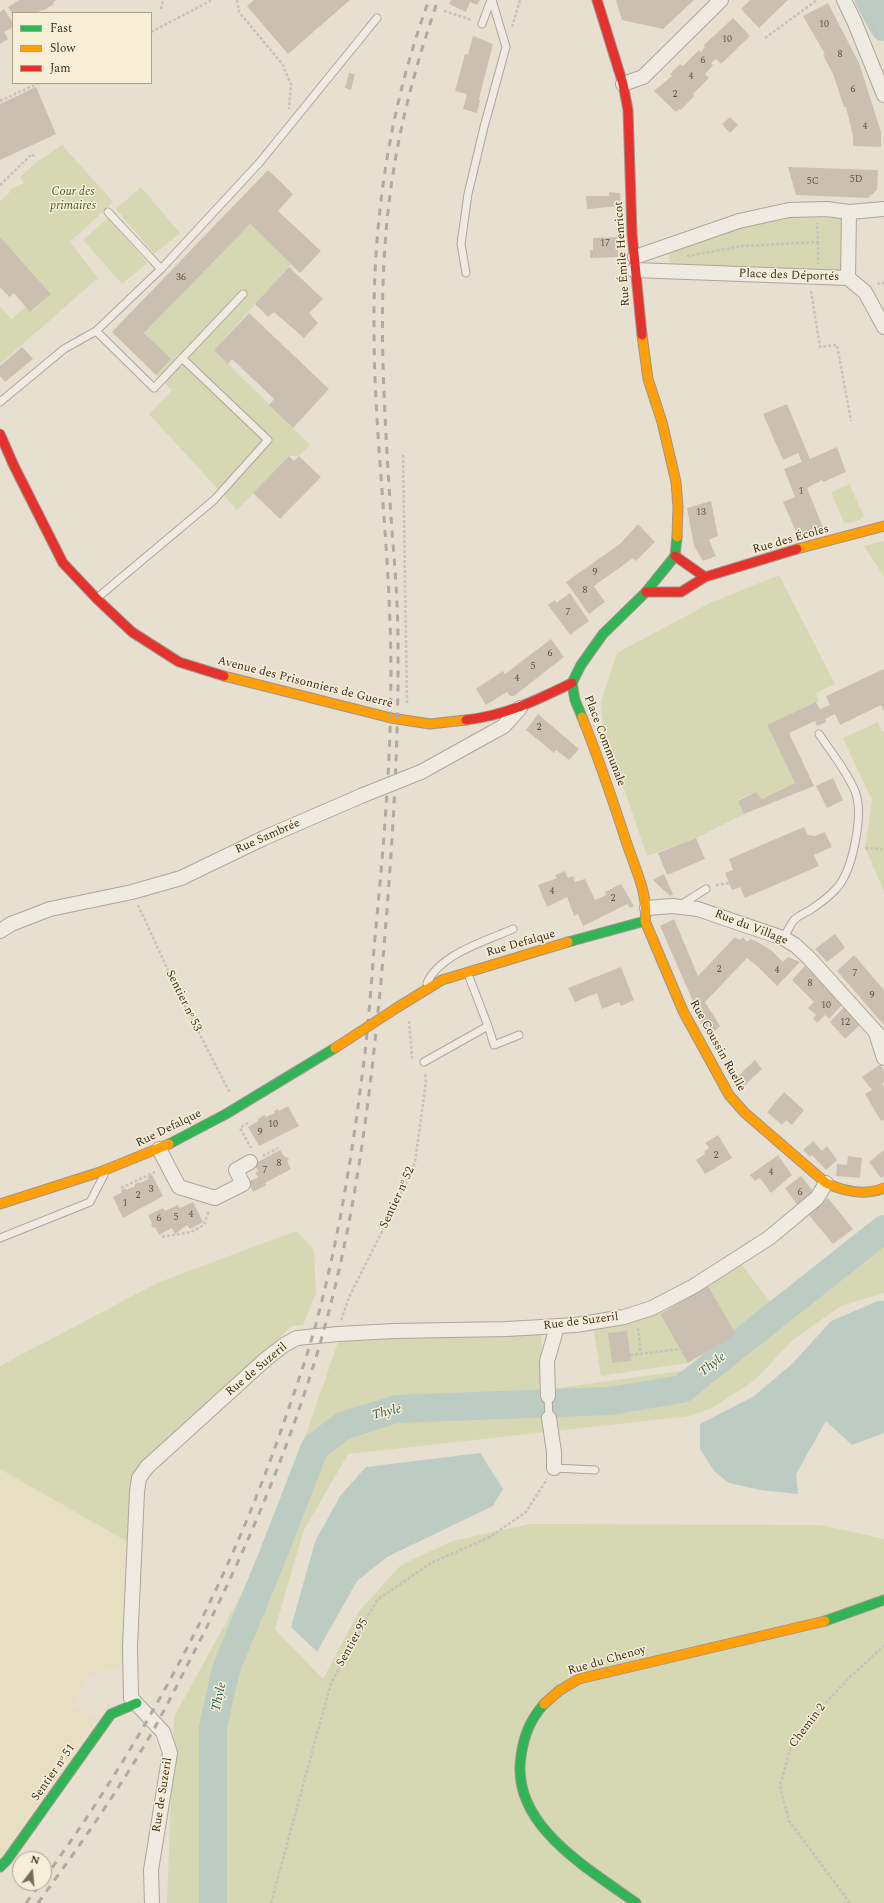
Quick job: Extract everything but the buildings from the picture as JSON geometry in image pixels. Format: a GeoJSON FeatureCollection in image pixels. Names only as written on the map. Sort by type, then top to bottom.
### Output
{"type":"FeatureCollection","features":[{"type":"Feature","properties":{"kind":"street","name":"Rue Émile Henricot"},"geometry":{"type":"LineString","coordinates":[[597,0],[624,84],[628,110],[634,263],[648,379],[662,422],[676,482],[678,507],[677,544],[675,556]]}},
{"type":"Feature","properties":{"kind":"street"},"geometry":{"type":"LineString","coordinates":[[624,84],[643,77],[721,0]]}},
{"type":"Feature","properties":{"kind":"street"},"geometry":{"type":"LineString","coordinates":[[844,0],[861,37],[884,95]]}},
{"type":"Feature","properties":{"kind":"street"},"geometry":{"type":"LineString","coordinates":[[634,263],[740,221],[789,210],[817,209],[849,212],[884,209]]}},
{"type":"Feature","properties":{"kind":"street","name":"Place des Déportés"},"geometry":{"type":"LineString","coordinates":[[634,263],[814,281],[848,278],[849,212]]}},
{"type":"Feature","properties":{"kind":"street"},"geometry":{"type":"LineString","coordinates":[[848,278],[865,292],[884,327]]}},
{"type":"Feature","properties":{"kind":"street","name":"Avenue des Prisonniers de Guerre"},"geometry":{"type":"LineString","coordinates":[[0,434],[14,466],[63,563],[97,599],[132,632],[179,662],[240,682],[407,721],[430,724],[482,718],[520,708],[572,683]]}},
{"type":"Feature","properties":{"kind":"street","name":"Rue des Écoles"},"geometry":{"type":"LineString","coordinates":[[705,578],[776,555],[884,526]]}},
{"type":"Feature","properties":{"kind":"street"},"geometry":{"type":"LineString","coordinates":[[646,592],[681,592],[705,578],[675,556]]}},
{"type":"Feature","properties":{"kind":"street","name":"Place Communale"},"geometry":{"type":"LineString","coordinates":[[646,914],[599,758],[575,700],[572,683],[581,665],[602,634],[646,592],[675,556]]}},
{"type":"Feature","properties":{"kind":"street","name":"Rue Sambrée"},"geometry":{"type":"LineString","coordinates":[[0,931],[11,924],[50,909],[132,892],[181,878],[264,838],[421,772],[504,726],[520,708]]}},
{"type":"Feature","properties":{"kind":"street","name":"Rue du Village"},"geometry":{"type":"LineString","coordinates":[[646,914],[678,906],[710,912],[783,938],[795,945],[810,959],[879,1036]]}},
{"type":"Feature","properties":{"kind":"street","name":"Rue Defalque"},"geometry":{"type":"LineString","coordinates":[[0,1204],[106,1171],[159,1149],[238,1107],[442,980],[626,925],[646,914]]}},
{"type":"Feature","properties":{"kind":"street","name":"Rue Coussin Ruelle"},"geometry":{"type":"LineString","coordinates":[[646,914],[683,1011],[729,1095],[745,1113],[826,1183],[840,1189],[860,1192],[877,1191],[884,1188]]}},
{"type":"Feature","properties":{"kind":"street"},"geometry":{"type":"LineString","coordinates":[[879,1036],[884,1058]]}},
{"type":"Feature","properties":{"kind":"street"},"geometry":{"type":"LineString","coordinates":[[159,1149],[179,1187],[212,1198],[215,1198],[244,1184],[236,1170],[252,1157]]}},
{"type":"Feature","properties":{"kind":"street","name":"Rue de Suzeril"},"geometry":{"type":"LineString","coordinates":[[152,1903],[151,1870],[170,1753],[163,1732],[131,1698],[130,1646],[137,1492],[139,1478],[147,1467],[266,1359],[284,1345],[297,1338],[338,1334],[557,1327],[624,1317],[658,1305],[694,1286],[769,1238],[817,1198],[826,1183]]}},
{"type":"Feature","properties":{"kind":"street"},"geometry":{"type":"LineString","coordinates":[[548,1396],[547,1361],[557,1327]]}},
{"type":"Feature","properties":{"kind":"street"},"geometry":{"type":"LineString","coordinates":[[549,1418],[554,1452],[554,1468]]}},
{"type":"Feature","properties":{"kind":"street","name":"Rue du Chenoy"},"geometry":{"type":"LineString","coordinates":[[636,1903],[551,1838],[536,1821],[526,1804],[521,1786],[520,1759],[526,1730],[539,1708],[554,1694],[579,1679],[825,1621],[884,1600]]}},
{"type":"Feature","properties":{"kind":"street","name":"Sentier nᵒ 51"},"geometry":{"type":"LineString","coordinates":[[0,1867],[7,1860],[111,1714],[137,1703]]}},
{"type":"Feature","properties":{"kind":"lane"},"geometry":{"type":"LineString","coordinates":[[482,24],[492,0]]}},
{"type":"Feature","properties":{"kind":"lane"},"geometry":{"type":"LineString","coordinates":[[466,273],[461,244],[468,194],[484,127],[506,47],[492,0]]}},
{"type":"Feature","properties":{"kind":"lane"},"geometry":{"type":"LineString","coordinates":[[0,402],[64,349],[96,331],[161,269],[260,162],[377,18]]}},
{"type":"Feature","properties":{"kind":"lane"},"geometry":{"type":"LineString","coordinates":[[108,212],[161,269]]}},
{"type":"Feature","properties":{"kind":"lane"},"geometry":{"type":"LineString","coordinates":[[96,331],[154,388],[243,294]]}},
{"type":"Feature","properties":{"kind":"lane"},"geometry":{"type":"LineString","coordinates":[[97,599],[214,500],[268,440],[182,358]]}},
{"type":"Feature","properties":{"kind":"lane"},"geometry":{"type":"LineString","coordinates":[[783,938],[795,919],[824,900],[837,889],[844,879],[849,867],[854,845],[857,821],[855,792],[819,734]]}},
{"type":"Feature","properties":{"kind":"lane"},"geometry":{"type":"LineString","coordinates":[[678,906],[706,889]]}},
{"type":"Feature","properties":{"kind":"lane"},"geometry":{"type":"LineString","coordinates":[[424,990],[432,973],[451,957],[513,930]]}},
{"type":"Feature","properties":{"kind":"lane"},"geometry":{"type":"LineString","coordinates":[[468,971],[494,1045],[519,1035]]}},
{"type":"Feature","properties":{"kind":"lane"},"geometry":{"type":"LineString","coordinates":[[424,1062],[488,1026]]}},
{"type":"Feature","properties":{"kind":"lane"},"geometry":{"type":"LineString","coordinates":[[0,1238],[90,1202],[106,1171]]}},
{"type":"Feature","properties":{"kind":"lane"},"geometry":{"type":"LineString","coordinates":[[548,1396],[549,1418]]}},
{"type":"Feature","properties":{"kind":"lane"},"geometry":{"type":"LineString","coordinates":[[554,1468],[595,1470]]}},
{"type":"Feature","properties":{"kind":"path"},"geometry":{"type":"LineString","coordinates":[[161,9],[163,0]]}},
{"type":"Feature","properties":{"kind":"path"},"geometry":{"type":"LineString","coordinates":[[152,31],[212,0]]}},
{"type":"Feature","properties":{"kind":"path"},"geometry":{"type":"LineString","coordinates":[[238,0],[240,12],[283,65],[291,85],[287,129]]}},
{"type":"Feature","properties":{"kind":"path"},"geometry":{"type":"LineString","coordinates":[[506,47],[520,0]]}},
{"type":"Feature","properties":{"kind":"path"},"geometry":{"type":"LineString","coordinates":[[765,38],[816,0]]}},
{"type":"Feature","properties":{"kind":"path"},"geometry":{"type":"LineString","coordinates":[[444,11],[482,24]]}},
{"type":"Feature","properties":{"kind":"path"},"geometry":{"type":"LineString","coordinates":[[0,101],[37,84]]}},
{"type":"Feature","properties":{"kind":"path"},"geometry":{"type":"LineString","coordinates":[[0,185],[32,154],[36,158]]}},
{"type":"Feature","properties":{"kind":"path"},"geometry":{"type":"LineString","coordinates":[[817,209],[818,242],[814,281],[820,347],[837,345],[851,421]]}},
{"type":"Feature","properties":{"kind":"path"},"geometry":{"type":"LineString","coordinates":[[682,257],[743,246],[818,242]]}},
{"type":"Feature","properties":{"kind":"path"},"geometry":{"type":"LineString","coordinates":[[403,455],[407,721]]}},
{"type":"Feature","properties":{"kind":"path"},"geometry":{"type":"LineString","coordinates":[[854,845],[865,848],[884,849]]}},
{"type":"Feature","properties":{"kind":"path","name":"Sentier nᵒ 53"},"geometry":{"type":"LineString","coordinates":[[132,892],[179,994],[238,1107]]}},
{"type":"Feature","properties":{"kind":"path"},"geometry":{"type":"LineString","coordinates":[[408,1015],[412,1058],[424,1062]]}},
{"type":"Feature","properties":{"kind":"path","name":"Sentier nᵒ 52"},"geometry":{"type":"LineString","coordinates":[[338,1334],[338,1326],[350,1295],[395,1206],[415,1162],[426,1082],[424,1062]]}},
{"type":"Feature","properties":{"kind":"path"},"geometry":{"type":"LineString","coordinates":[[252,1157],[240,1128],[253,1120]]}},
{"type":"Feature","properties":{"kind":"path"},"geometry":{"type":"LineString","coordinates":[[121,1188],[168,1166]]}},
{"type":"Feature","properties":{"kind":"path"},"geometry":{"type":"LineString","coordinates":[[162,1237],[191,1232],[204,1225],[212,1198]]}},
{"type":"Feature","properties":{"kind":"path"},"geometry":{"type":"LineString","coordinates":[[638,1324],[641,1354]]}},
{"type":"Feature","properties":{"kind":"path"},"geometry":{"type":"LineString","coordinates":[[630,1355],[680,1349]]}},
{"type":"Feature","properties":{"kind":"path","name":"Sentier 95"},"geometry":{"type":"LineString","coordinates":[[271,1903],[331,1683],[378,1600],[432,1563],[490,1537],[526,1512],[554,1468]]}},
{"type":"Feature","properties":{"kind":"path","name":"Chemin 2"},"geometry":{"type":"LineString","coordinates":[[850,1903],[789,1821],[780,1786],[791,1746],[818,1710],[850,1677],[884,1646]]}},
{"type":"Feature","properties":{"kind":"shaded area"},"geometry":{"type":"Polygon","coordinates":[[[878,1301],[884,1301],[884,1433],[852,1445],[826,1421],[796,1474],[798,1494],[760,1490],[729,1483],[715,1472],[700,1449],[700,1424],[754,1396],[793,1363],[831,1321],[878,1301]]]}},
{"type":"Feature","properties":{"kind":"shaded area"},"geometry":{"type":"Polygon","coordinates":[[[480,1453],[503,1489],[493,1506],[387,1557],[357,1581],[317,1652],[291,1627],[315,1542],[340,1496],[366,1467],[480,1453]]]}},
{"type":"Feature","properties":{"kind":"shaded area"},"geometry":{"type":"Polygon","coordinates":[[[0,1469],[128,1542],[123,1666],[90,1675],[73,1705],[97,1720],[0,1858],[0,1469]]]}},
{"type":"Feature","properties":{"kind":"green space","name":"Cour des primaires"},"geometry":{"type":"Polygon","coordinates":[[[62,145],[113,202],[70,242],[98,278],[0,364],[0,306],[11,319],[26,307],[31,312],[51,294],[0,237],[0,201],[10,192],[9,190],[24,183],[20,177],[38,161],[62,145]]]}},
{"type":"Feature","properties":{"kind":"green space"},"geometry":{"type":"Polygon","coordinates":[[[141,187],[180,233],[154,254],[116,209],[141,187]]]}},
{"type":"Feature","properties":{"kind":"green space"},"geometry":{"type":"Polygon","coordinates":[[[849,212],[848,278],[671,271],[667,246],[739,221],[849,212]]]}},
{"type":"Feature","properties":{"kind":"green space"},"geometry":{"type":"Polygon","coordinates":[[[108,218],[147,263],[122,284],[83,240],[108,218]]]}},
{"type":"Feature","properties":{"kind":"green space"},"geometry":{"type":"Polygon","coordinates":[[[250,224],[291,264],[214,350],[310,445],[299,456],[289,456],[237,510],[149,414],[172,390],[156,375],[171,359],[144,333],[250,224]]]}},
{"type":"Feature","properties":{"kind":"green space"},"geometry":{"type":"Polygon","coordinates":[[[849,484],[864,516],[855,522],[844,523],[831,492],[849,484]]]}},
{"type":"Feature","properties":{"kind":"green space"},"geometry":{"type":"Polygon","coordinates":[[[884,541],[884,577],[864,546],[884,541]]]}},
{"type":"Feature","properties":{"kind":"green space"},"geometry":{"type":"Polygon","coordinates":[[[779,575],[835,684],[816,693],[819,701],[767,725],[795,783],[762,799],[756,792],[738,800],[744,814],[696,838],[647,856],[603,727],[601,702],[617,653],[710,603],[779,575]]]}},
{"type":"Feature","properties":{"kind":"green space"},"geometry":{"type":"Polygon","coordinates":[[[878,722],[882,732],[884,731],[884,891],[865,848],[872,800],[843,738],[878,722]]]}},
{"type":"Feature","properties":{"kind":"green space"},"geometry":{"type":"Polygon","coordinates":[[[884,1219],[884,1293],[841,1306],[792,1341],[754,1381],[712,1408],[690,1416],[348,1454],[303,1532],[275,1629],[323,1679],[359,1611],[401,1565],[452,1541],[529,1524],[821,1525],[884,1539],[884,1903],[167,1903],[174,1717],[247,1584],[308,1429],[339,1339],[541,1333],[543,1390],[688,1370],[755,1330],[884,1219]]]}},
{"type":"Feature","properties":{"kind":"green space"},"geometry":{"type":"Polygon","coordinates":[[[296,1231],[314,1250],[316,1294],[303,1325],[292,1326],[133,1475],[128,1542],[0,1469],[0,1366],[157,1283],[296,1231]]]}},
{"type":"Feature","properties":{"kind":"green space"},"geometry":{"type":"Polygon","coordinates":[[[740,1263],[772,1304],[736,1334],[708,1286],[730,1273],[740,1263]]]}},
{"type":"Feature","properties":{"kind":"green space"},"geometry":{"type":"Polygon","coordinates":[[[660,1314],[688,1363],[601,1376],[593,1325],[660,1314]]]}},
{"type":"Feature","properties":{"kind":"waterway","name":"Thyle"},"geometry":{"type":"LineString","coordinates":[[869,0],[884,27]]}},
{"type":"Feature","properties":{"kind":"waterway","name":"Thyle"},"geometry":{"type":"LineString","coordinates":[[213,1903],[213,1727],[226,1669],[273,1555],[315,1447],[343,1426],[396,1409],[610,1401],[682,1389],[884,1229]]}},
{"type":"Feature","properties":{"kind":"railway"},"geometry":{"type":"LineString","coordinates":[[52,1868],[117,1771],[150,1715],[182,1658],[238,1541],[263,1480],[307,1355],[338,1230],[353,1142],[366,1047],[382,859],[390,741],[390,623],[378,439],[374,328],[374,286],[377,245],[386,162],[394,121],[415,40],[429,0]]}},
{"type":"Feature","properties":{"kind":"railway"},"geometry":{"type":"LineString","coordinates":[[38,1903],[106,1806],[144,1746],[174,1691],[228,1584],[261,1509],[291,1432],[317,1354],[341,1261],[358,1169],[371,1075],[385,939],[396,769],[398,624],[384,390],[382,315],[385,240],[392,177],[402,126],[414,75],[438,0]]}},
{"type":"Feature","properties":{"kind":"railway"},"geometry":{"type":"LineString","coordinates":[[26,1903],[35,1891]]}},
{"type":"Feature","properties":{"kind":"traffic: fast"},"geometry":{"type":"LineString","coordinates":[[582,717],[575,700],[572,683],[581,665],[603,634],[646,592],[675,556],[677,537]]}},
{"type":"Feature","properties":{"kind":"traffic: fast"},"geometry":{"type":"LineString","coordinates":[[568,942],[645,921]]}},
{"type":"Feature","properties":{"kind":"traffic: fast"},"geometry":{"type":"LineString","coordinates":[[169,1144],[226,1114],[335,1048]]}},
{"type":"Feature","properties":{"kind":"traffic: fast"},"geometry":{"type":"LineString","coordinates":[[825,1621],[884,1600]]}},
{"type":"Feature","properties":{"kind":"traffic: fast"},"geometry":{"type":"LineString","coordinates":[[0,1867],[7,1860],[111,1714],[137,1703]]}},
{"type":"Feature","properties":{"kind":"traffic: fast"},"geometry":{"type":"LineString","coordinates":[[544,1704],[528,1728],[521,1756],[521,1781],[528,1803],[540,1824],[556,1842],[596,1875],[636,1903]]}},
{"type":"Feature","properties":{"kind":"traffic: slow"},"geometry":{"type":"LineString","coordinates":[[642,335],[648,379],[662,422],[676,482],[678,507],[677,537]]}},
{"type":"Feature","properties":{"kind":"traffic: slow"},"geometry":{"type":"LineString","coordinates":[[797,549],[884,526]]}},
{"type":"Feature","properties":{"kind":"traffic: slow"},"geometry":{"type":"LineString","coordinates":[[224,676],[391,718],[430,724],[466,720]]}},
{"type":"Feature","properties":{"kind":"traffic: slow"},"geometry":{"type":"LineString","coordinates":[[582,717],[606,780],[640,882],[645,902],[645,921]]}},
{"type":"Feature","properties":{"kind":"traffic: slow"},"geometry":{"type":"LineString","coordinates":[[645,921],[683,1011],[729,1095],[745,1113],[826,1183],[840,1189],[855,1192],[869,1192],[884,1188]]}},
{"type":"Feature","properties":{"kind":"traffic: slow"},"geometry":{"type":"LineString","coordinates":[[398,1007],[442,980],[568,942]]}},
{"type":"Feature","properties":{"kind":"traffic: slow"},"geometry":{"type":"LineString","coordinates":[[335,1048],[398,1007]]}},
{"type":"Feature","properties":{"kind":"traffic: slow"},"geometry":{"type":"LineString","coordinates":[[0,1204],[100,1172],[169,1144]]}},
{"type":"Feature","properties":{"kind":"traffic: slow"},"geometry":{"type":"LineString","coordinates":[[544,1704],[560,1690],[579,1679],[825,1621]]}},
{"type":"Feature","properties":{"kind":"traffic: jam"},"geometry":{"type":"LineString","coordinates":[[597,0],[623,84],[628,110],[632,234],[642,335]]}},
{"type":"Feature","properties":{"kind":"traffic: jam"},"geometry":{"type":"LineString","coordinates":[[0,434],[14,466],[63,563],[97,599],[132,632],[179,662],[224,676]]}},
{"type":"Feature","properties":{"kind":"traffic: jam"},"geometry":{"type":"LineString","coordinates":[[646,592],[681,592],[705,577],[797,549]]}},
{"type":"Feature","properties":{"kind":"traffic: jam"},"geometry":{"type":"LineString","coordinates":[[675,556],[705,577]]}},
{"type":"Feature","properties":{"kind":"traffic: jam"},"geometry":{"type":"LineString","coordinates":[[466,720],[508,711],[572,683]]}}]}
